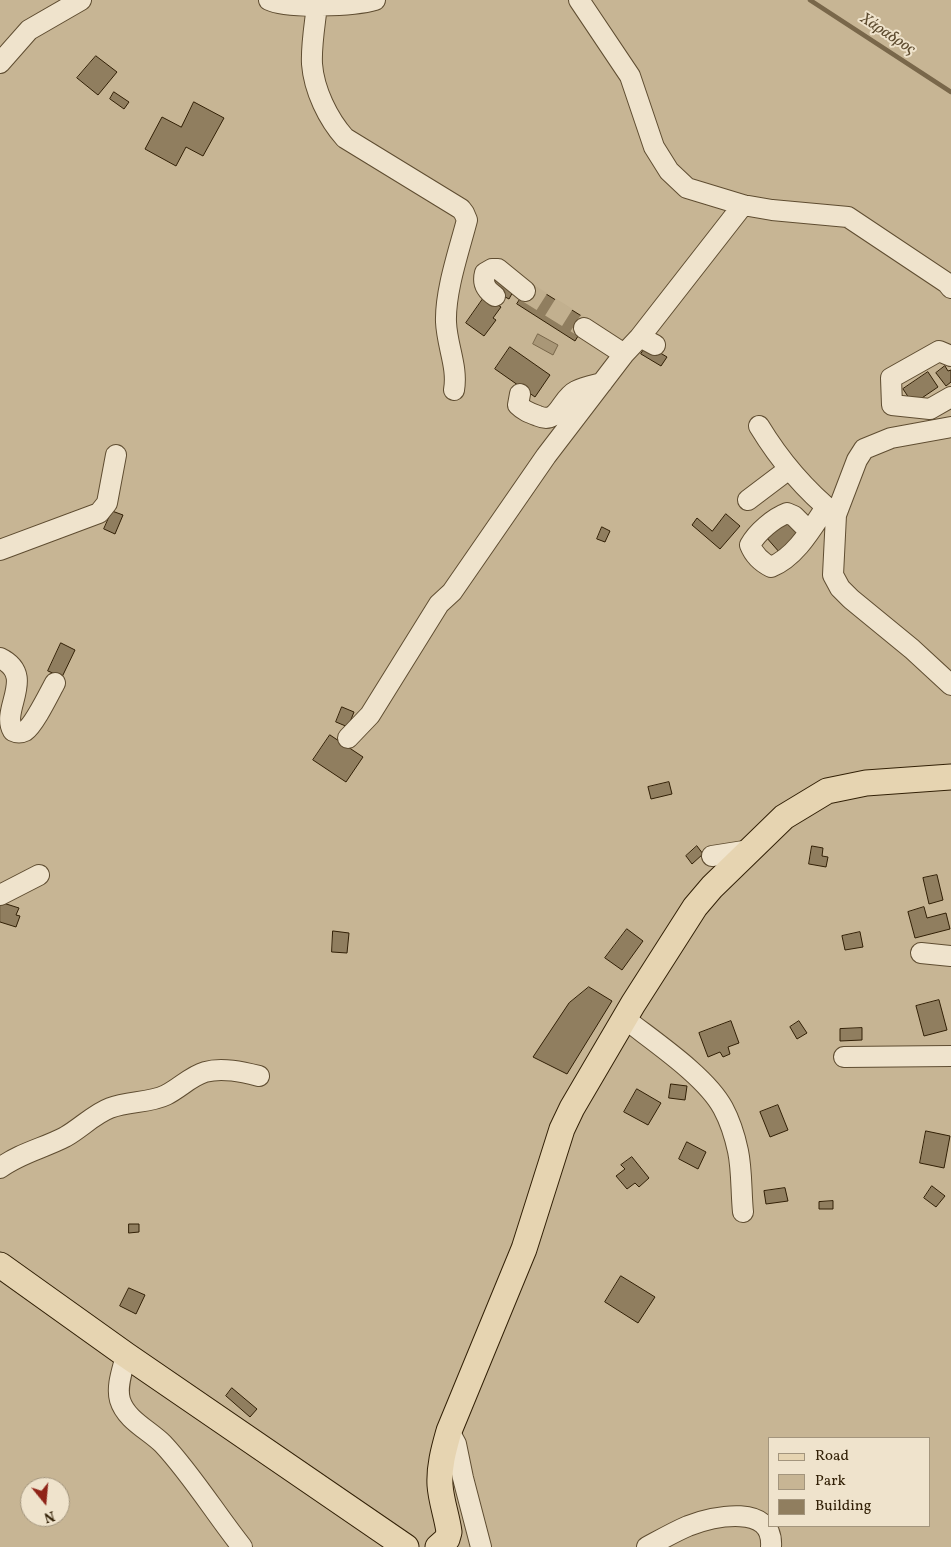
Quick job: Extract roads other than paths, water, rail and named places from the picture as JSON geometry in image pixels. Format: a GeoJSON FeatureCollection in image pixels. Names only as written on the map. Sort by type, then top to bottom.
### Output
{"type":"FeatureCollection","features":[{"type":"Feature","properties":{"kind":"main road"},"geometry":{"type":"LineString","coordinates":[[438,1547],[447,1539],[449,1532],[440,1487],[440,1471],[449,1431],[524,1249],[562,1128],[624,1018],[695,907],[712,887],[784,817],[827,791],[866,783],[951,777]]}},
{"type":"Feature","properties":{"kind":"main road"},"geometry":{"type":"LineString","coordinates":[[0,1265],[126,1355],[406,1547]]}},
{"type":"Feature","properties":{"kind":"street"},"geometry":{"type":"LineString","coordinates":[[0,62],[29,30],[81,0]]}},
{"type":"Feature","properties":{"kind":"street"},"geometry":{"type":"LineString","coordinates":[[269,0],[280,4],[317,5],[375,0]]}},
{"type":"Feature","properties":{"kind":"street"},"geometry":{"type":"LineString","coordinates":[[579,0],[630,76],[654,147],[669,171],[687,188],[743,205],[772,210],[848,217],[947,283],[951,288]]}},
{"type":"Feature","properties":{"kind":"street"},"geometry":{"type":"LineString","coordinates":[[317,5],[312,63],[318,90],[334,125],[345,138],[461,209],[466,217],[467,220],[449,293],[446,315],[447,332],[456,377],[454,390]]}},
{"type":"Feature","properties":{"kind":"street"},"geometry":{"type":"LineString","coordinates":[[348,738],[370,715],[438,604],[452,592],[546,456],[624,354],[648,341],[743,205]]}},
{"type":"Feature","properties":{"kind":"street"},"geometry":{"type":"LineString","coordinates":[[495,296],[487,290],[483,280],[485,273],[492,269],[498,269],[525,291]]}},
{"type":"Feature","properties":{"kind":"street"},"geometry":{"type":"LineString","coordinates":[[584,328],[624,354]]}},
{"type":"Feature","properties":{"kind":"street"},"geometry":{"type":"LineString","coordinates":[[951,356],[939,351],[891,378],[892,405],[930,409],[951,397]]}},
{"type":"Feature","properties":{"kind":"street"},"geometry":{"type":"LineString","coordinates":[[520,394],[518,405],[524,410],[549,419],[554,416],[565,400],[576,391],[602,383]]}},
{"type":"Feature","properties":{"kind":"street"},"geometry":{"type":"LineString","coordinates":[[759,426],[768,442],[789,469],[831,511],[833,575],[840,588],[850,599],[912,649],[951,685]]}},
{"type":"Feature","properties":{"kind":"street"},"geometry":{"type":"LineString","coordinates":[[810,531],[831,511],[864,449],[891,438],[951,427]]}},
{"type":"Feature","properties":{"kind":"street"},"geometry":{"type":"LineString","coordinates":[[0,550],[99,512],[107,503],[116,455]]}},
{"type":"Feature","properties":{"kind":"street"},"geometry":{"type":"LineString","coordinates":[[748,500],[789,469]]}},
{"type":"Feature","properties":{"kind":"street"},"geometry":{"type":"LineString","coordinates":[[0,658],[12,665],[16,672],[8,724],[13,732],[24,731],[30,726],[55,683]]}},
{"type":"Feature","properties":{"kind":"street"},"geometry":{"type":"LineString","coordinates":[[712,856],[750,850]]}},
{"type":"Feature","properties":{"kind":"street"},"geometry":{"type":"LineString","coordinates":[[0,895],[39,875]]}},
{"type":"Feature","properties":{"kind":"street"},"geometry":{"type":"LineString","coordinates":[[921,953],[951,956]]}},
{"type":"Feature","properties":{"kind":"street"},"geometry":{"type":"LineString","coordinates":[[624,1018],[698,1077],[724,1108],[738,1153],[742,1212]]}},
{"type":"Feature","properties":{"kind":"street"},"geometry":{"type":"LineString","coordinates":[[844,1057],[951,1056]]}},
{"type":"Feature","properties":{"kind":"street"},"geometry":{"type":"LineString","coordinates":[[0,1168],[13,1158],[67,1136],[109,1108],[128,1102],[165,1096],[193,1077],[206,1072],[241,1072],[258,1076]]}},
{"type":"Feature","properties":{"kind":"street"},"geometry":{"type":"LineString","coordinates":[[126,1355],[119,1387],[120,1400],[124,1408],[129,1416],[153,1434],[170,1451],[242,1547]]}},
{"type":"Feature","properties":{"kind":"street"},"geometry":{"type":"LineString","coordinates":[[449,1431],[456,1444],[481,1547]]}},
{"type":"Feature","properties":{"kind":"street"},"geometry":{"type":"LineString","coordinates":[[647,1547],[667,1541],[690,1525],[740,1516],[757,1519],[763,1523],[769,1530],[771,1547]]}},
{"type":"Feature","properties":{"kind":"waterway","name":"Χάραδρος"},"geometry":{"type":"LineString","coordinates":[[810,0],[951,92]]}},
{"type":"Feature","properties":{"kind":"tunnel"},"geometry":{"type":"LineString","coordinates":[[525,291],[584,328]]}}]}
